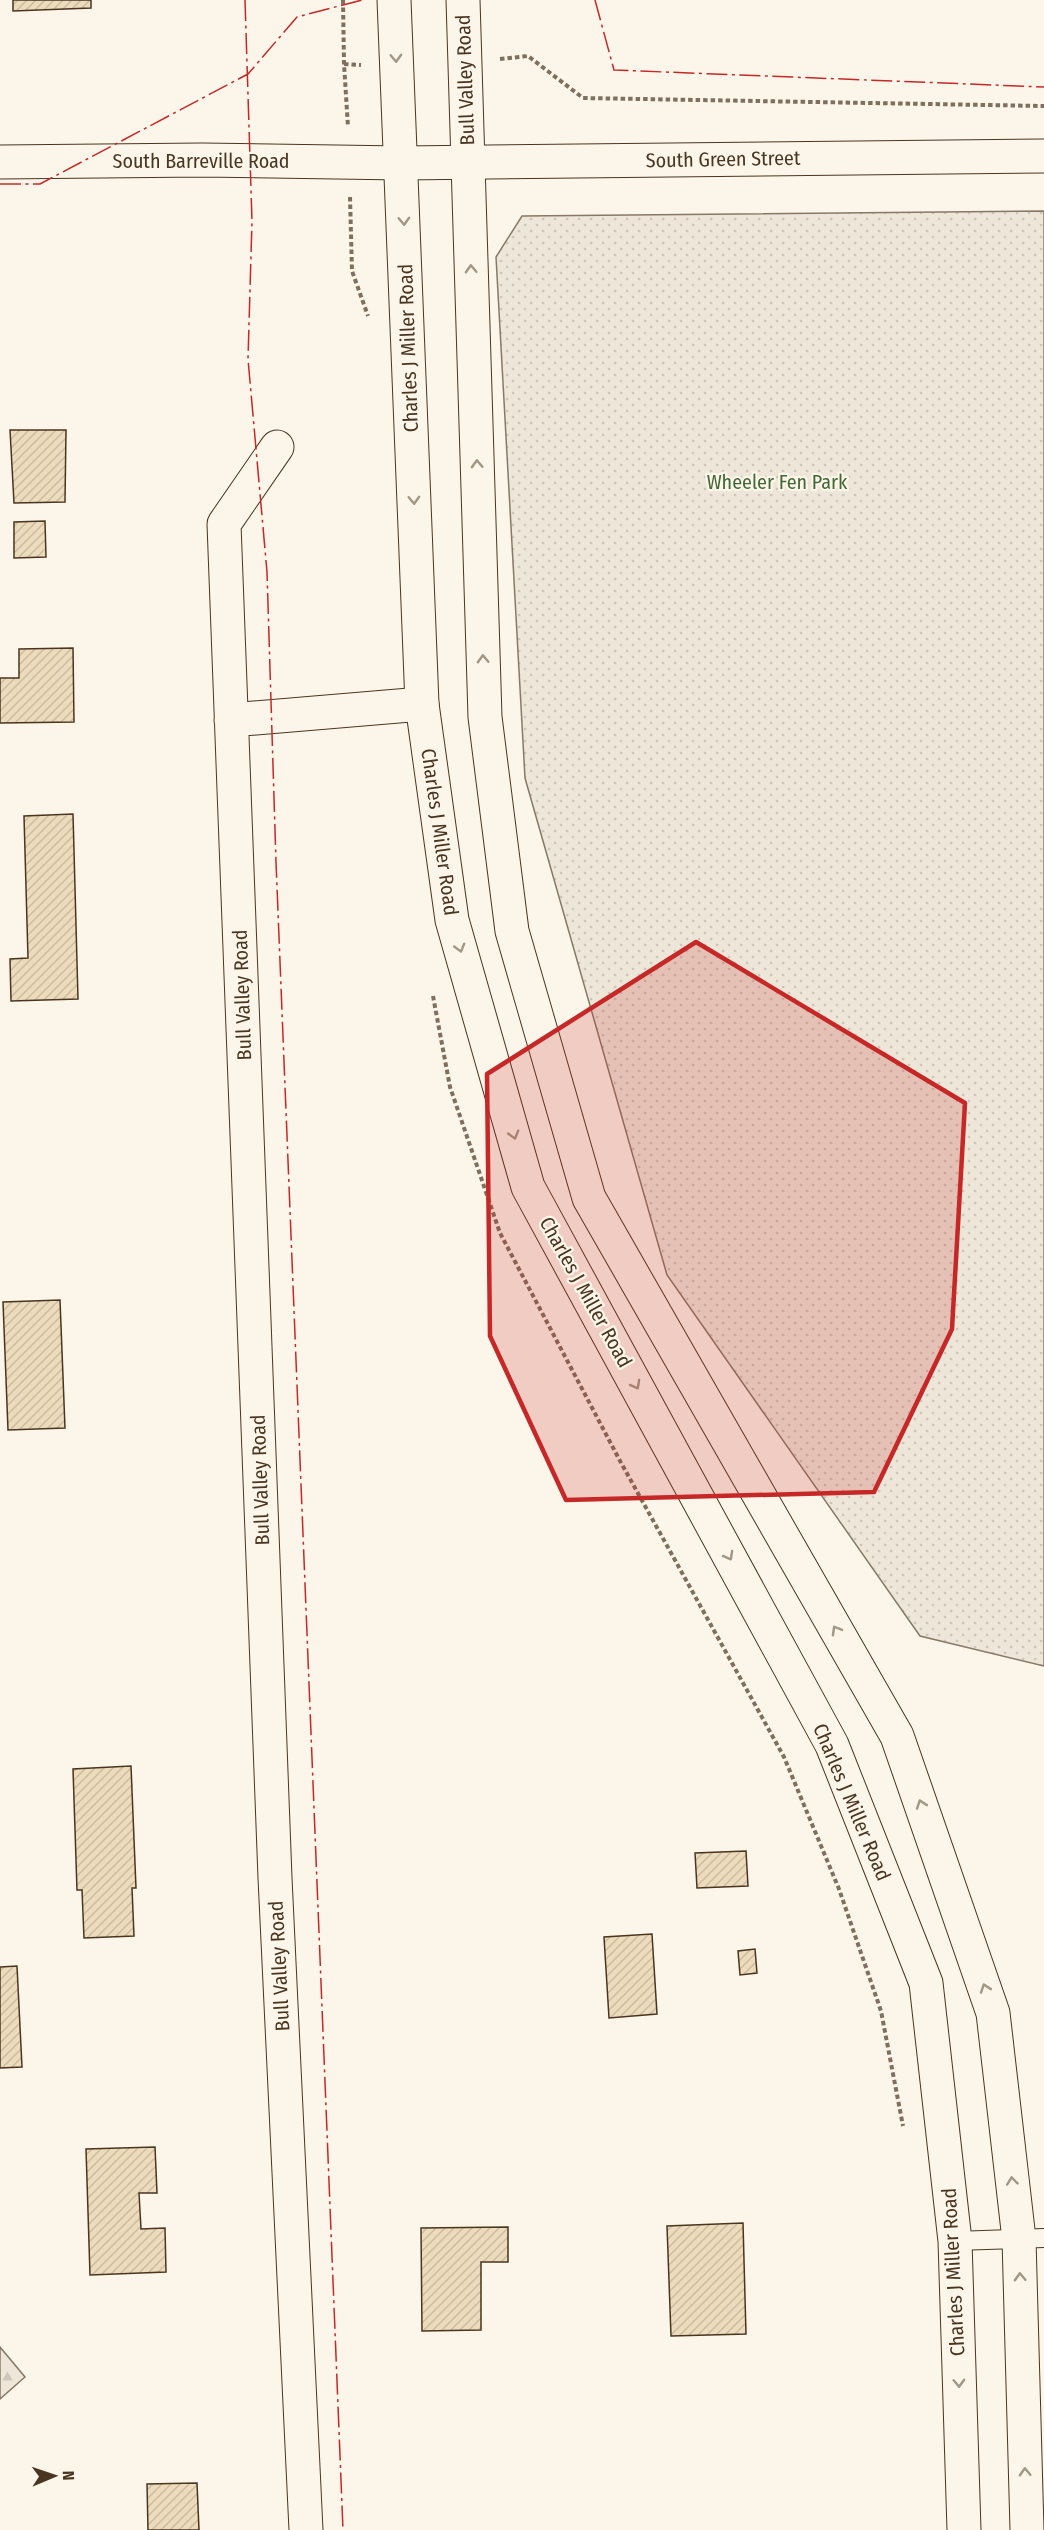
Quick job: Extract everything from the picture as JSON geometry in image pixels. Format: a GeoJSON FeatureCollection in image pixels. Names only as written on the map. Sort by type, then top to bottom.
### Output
{"type":"FeatureCollection","features":[{"type":"Feature","properties":{"kind":"street","name":"Charles J Miller Road"},"geometry":{"type":"LineString","coordinates":[[394,0],[422,704],[452,920],[528,1187],[832,1745],[926,1983],[955,2241],[964,2530]]}},
{"type":"Feature","properties":{"kind":"street","name":"Bull Valley Road"},"geometry":{"type":"LineString","coordinates":[[463,0],[468,161]]}},
{"type":"Feature","properties":{"kind":"street","name":"South Green Street"},"geometry":{"type":"LineString","coordinates":[[402,163],[1044,156]]}},
{"type":"Feature","properties":{"kind":"street","name":"South Barreville Road"},"geometry":{"type":"LineString","coordinates":[[0,162],[202,160],[402,163]]}},
{"type":"Feature","properties":{"kind":"street"},"geometry":{"type":"LineString","coordinates":[[468,161],[485,717],[512,931],[589,1198],[897,1736],[993,2013],[1031,2239],[1027,2530]]}},
{"type":"Feature","properties":{"kind":"street","name":"Bull Valley Road"},"geometry":{"type":"LineString","coordinates":[[277,447],[224,524],[276,1890],[306,2530]]}},
{"type":"Feature","properties":{"kind":"street"},"geometry":{"type":"LineString","coordinates":[[231,720],[422,704]]}},
{"type":"Feature","properties":{"kind":"lane"},"geometry":{"type":"LineString","coordinates":[[955,2241],[1031,2239]]}},
{"type":"Feature","properties":{"kind":"path"},"geometry":{"type":"LineString","coordinates":[[344,0],[344,64],[396,66]]}},
{"type":"Feature","properties":{"kind":"path"},"geometry":{"type":"LineString","coordinates":[[464,62],[528,56],[583,98],[1044,106]]}},
{"type":"Feature","properties":{"kind":"highlighted area"},"geometry":{"type":"Polygon","coordinates":[[[696,942],[965,1103],[952,1329],[874,1492],[566,1500],[490,1336],[487,1074],[696,942]]]}},
{"type":"Feature","properties":{"kind":"green space","name":"Wheeler Fen Park"},"geometry":{"type":"Polygon","coordinates":[[[1044,211],[1044,1666],[920,1636],[667,1275],[525,778],[496,257],[522,216],[1044,211]]]}},
{"type":"Feature","properties":{"kind":"green space"},"geometry":{"type":"Polygon","coordinates":[[[0,2347],[25,2377],[0,2399],[0,2347]]]}},
{"type":"Feature","properties":{"kind":"building"},"geometry":{"type":"Polygon","coordinates":[[[13,0],[91,0],[91,8],[13,11],[13,0]]]}},
{"type":"Feature","properties":{"kind":"building"},"geometry":{"type":"Polygon","coordinates":[[[10,430],[66,430],[65,502],[14,503],[10,430]]]}},
{"type":"Feature","properties":{"kind":"building"},"geometry":{"type":"Polygon","coordinates":[[[45,521],[46,557],[14,558],[14,522],[45,521]]]}},
{"type":"Feature","properties":{"kind":"building"},"geometry":{"type":"Polygon","coordinates":[[[73,648],[74,722],[0,723],[0,678],[19,678],[19,649],[73,648]]]}},
{"type":"Feature","properties":{"kind":"building"},"geometry":{"type":"Polygon","coordinates":[[[73,814],[78,999],[11,1001],[10,959],[28,958],[24,816],[73,814]]]}},
{"type":"Feature","properties":{"kind":"building"},"geometry":{"type":"Polygon","coordinates":[[[60,1300],[65,1428],[8,1430],[3,1302],[60,1300]]]}},
{"type":"Feature","properties":{"kind":"building"},"geometry":{"type":"Polygon","coordinates":[[[131,1766],[136,1888],[132,1888],[134,1936],[84,1938],[82,1890],[77,1890],[73,1769],[131,1766]]]}},
{"type":"Feature","properties":{"kind":"building"},"geometry":{"type":"Polygon","coordinates":[[[746,1851],[748,1886],[697,1888],[695,1853],[746,1851]]]}},
{"type":"Feature","properties":{"kind":"building"},"geometry":{"type":"Polygon","coordinates":[[[652,1934],[657,2014],[609,2018],[604,1937],[652,1934]]]}},
{"type":"Feature","properties":{"kind":"building"},"geometry":{"type":"Polygon","coordinates":[[[755,1949],[757,1973],[740,1975],[738,1951],[755,1949]]]}},
{"type":"Feature","properties":{"kind":"building"},"geometry":{"type":"Polygon","coordinates":[[[17,1966],[22,2067],[0,2068],[0,1967],[17,1966]]]}},
{"type":"Feature","properties":{"kind":"building"},"geometry":{"type":"Polygon","coordinates":[[[155,2147],[157,2193],[139,2193],[141,2229],[165,2228],[166,2272],[90,2275],[86,2149],[155,2147]]]}},
{"type":"Feature","properties":{"kind":"building"},"geometry":{"type":"Polygon","coordinates":[[[743,2223],[746,2334],[671,2336],[667,2226],[743,2223]]]}},
{"type":"Feature","properties":{"kind":"building"},"geometry":{"type":"Polygon","coordinates":[[[508,2227],[508,2262],[481,2262],[481,2330],[422,2331],[421,2228],[508,2227]]]}},
{"type":"Feature","properties":{"kind":"building"},"geometry":{"type":"Polygon","coordinates":[[[197,2483],[199,2530],[148,2530],[147,2484],[197,2483]]]}},
{"type":"Feature","properties":{"kind":"power"},"geometry":{"type":"LineString","coordinates":[[245,0],[252,221],[248,359],[267,572],[276,862],[343,2530]]}},
{"type":"Feature","properties":{"kind":"power"},"geometry":{"type":"LineString","coordinates":[[0,184],[40,184],[248,74],[297,17],[362,0]]}},
{"type":"Feature","properties":{"kind":"power"},"geometry":{"type":"LineString","coordinates":[[595,0],[614,70],[1044,87]]}}]}
